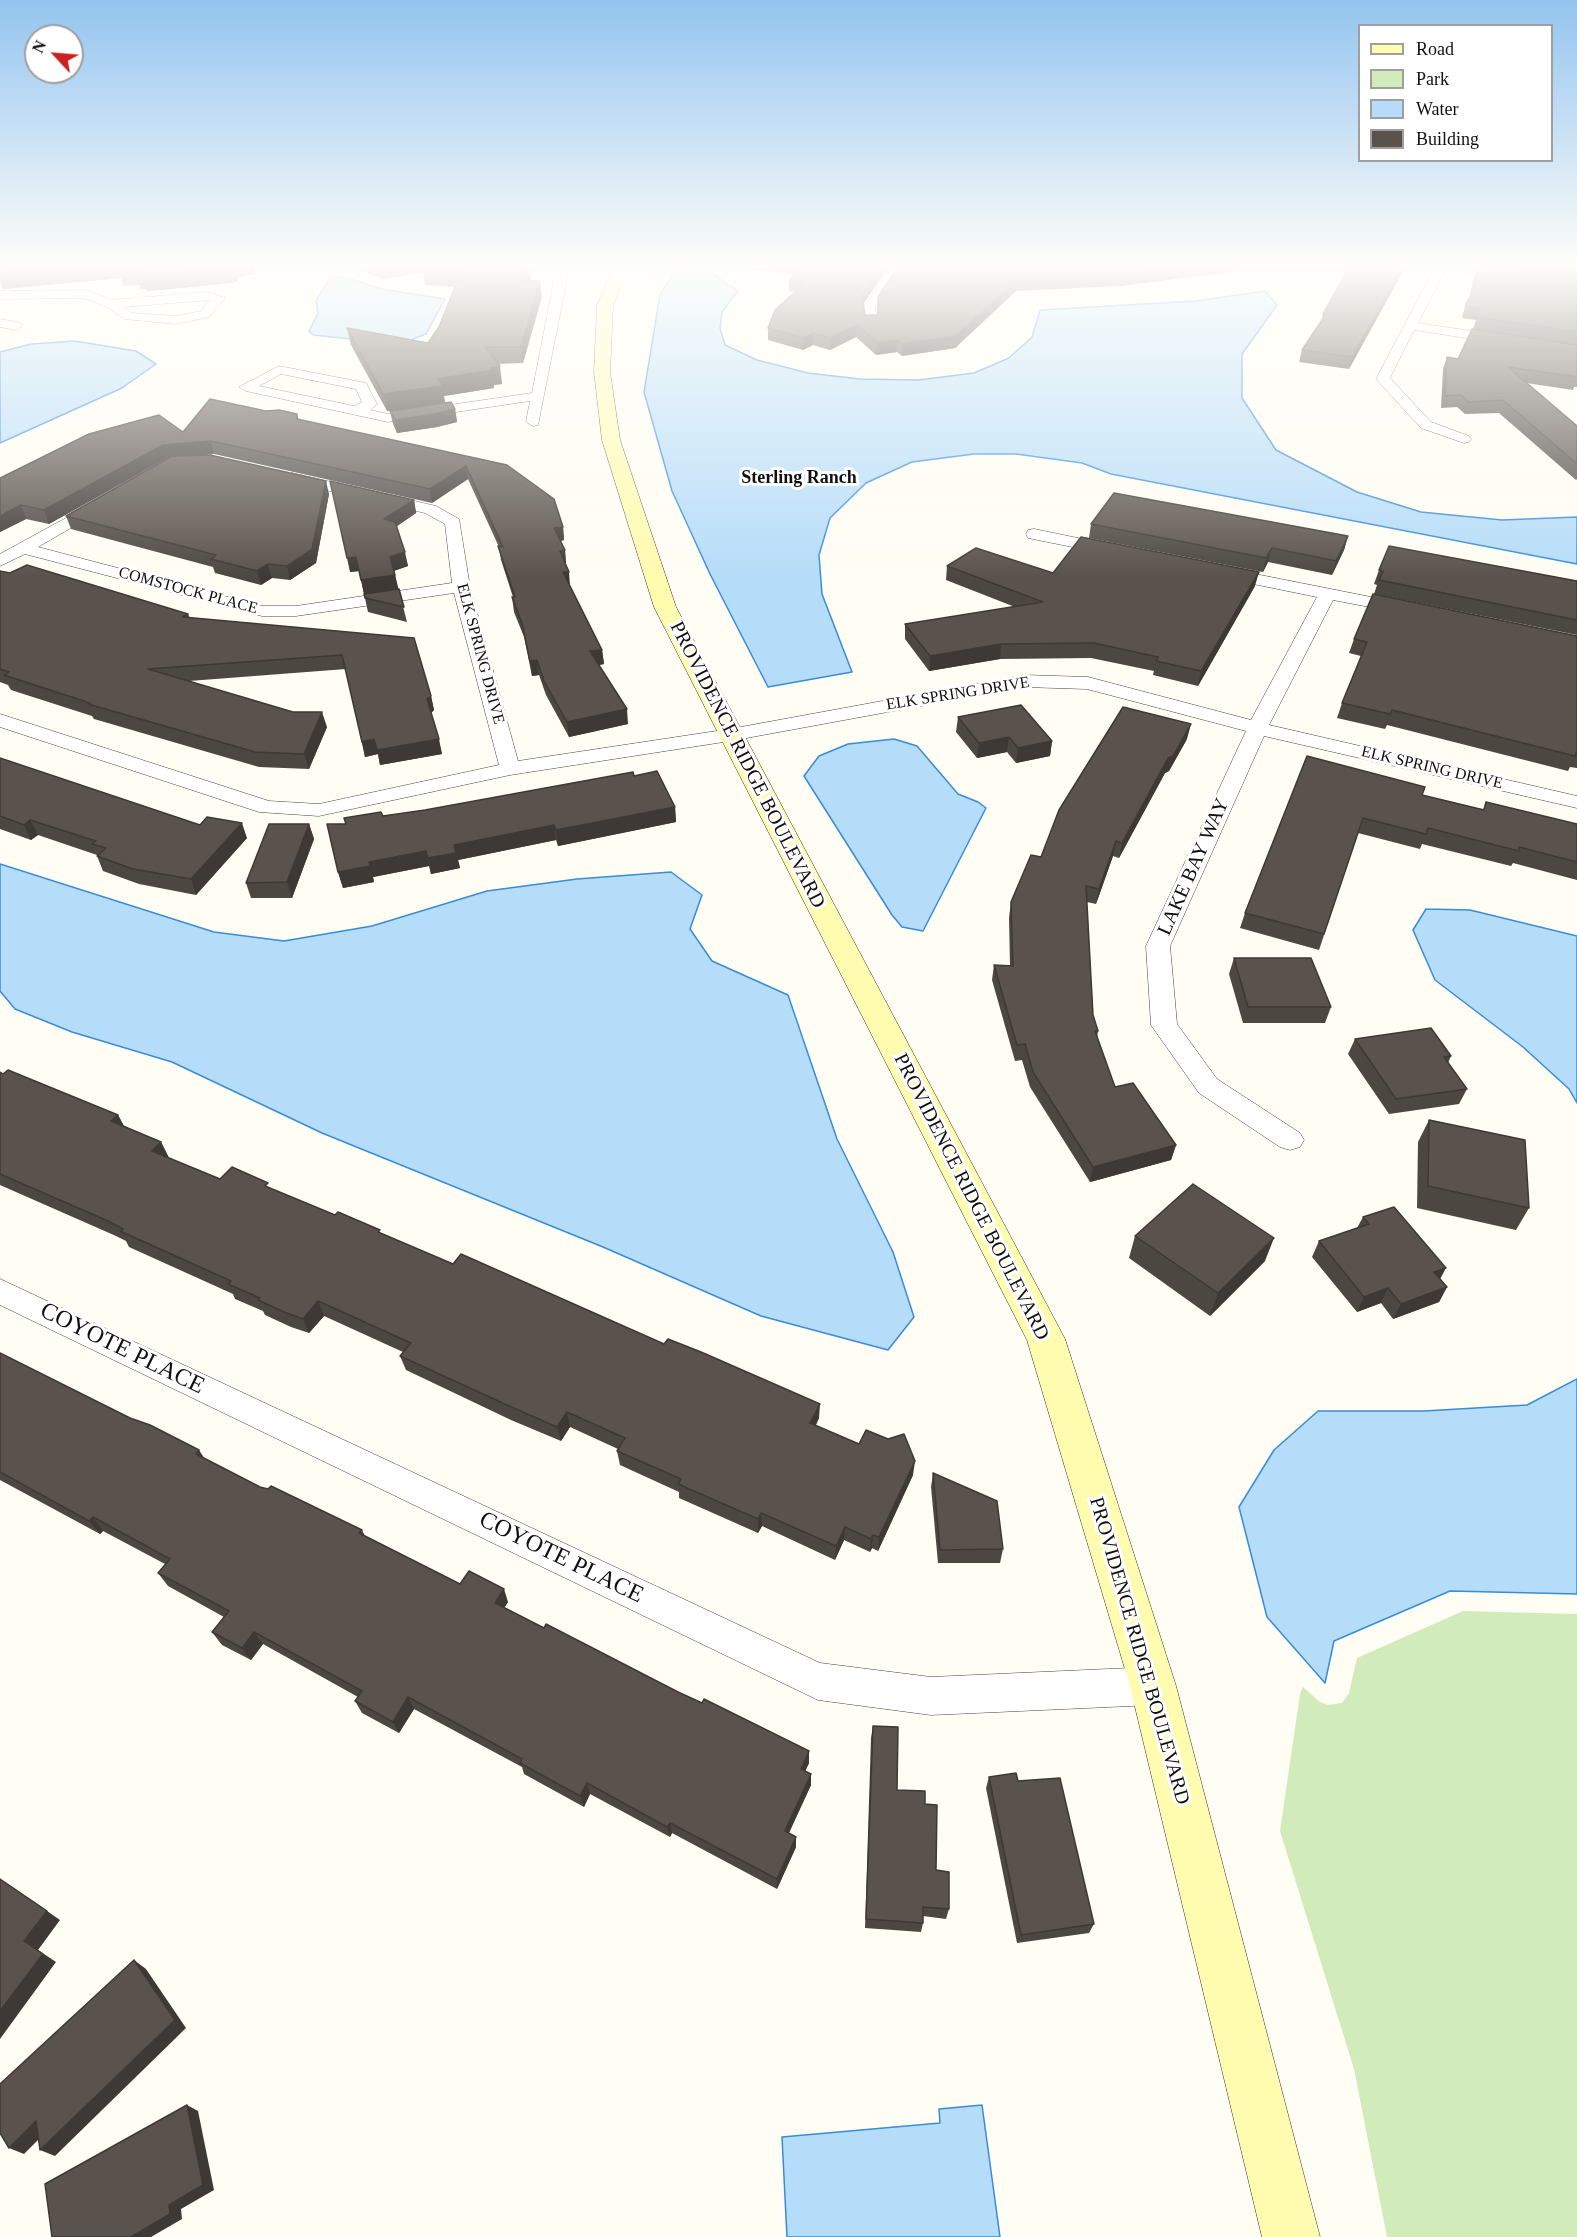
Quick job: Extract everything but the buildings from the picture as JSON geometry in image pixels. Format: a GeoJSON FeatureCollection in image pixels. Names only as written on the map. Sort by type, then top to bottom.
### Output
{"type":"FeatureCollection","features":[{"type":"Feature","properties":{"kind":"street"},"geometry":{"type":"LineString","coordinates":[[533,422],[544,368]]}},
{"type":"Feature","properties":{"kind":"street","name":"PROVIDENCE RIDGE BOULEVARD"},"geometry":{"type":"LineString","coordinates":[[602,368],[611,440],[665,607],[1046,1339],[1153,1686],[1291,2237]]}},
{"type":"Feature","properties":{"kind":"street"},"geometry":{"type":"LineString","coordinates":[[1389,368],[1383,379],[1426,425],[1464,440]]}},
{"type":"Feature","properties":{"kind":"street"},"geometry":{"type":"LineString","coordinates":[[356,411],[370,404],[361,386],[279,370],[246,387],[388,418],[538,396]]}},
{"type":"Feature","properties":{"kind":"street","name":"ELK SPRING DRIVE"},"geometry":{"type":"LineString","coordinates":[[271,473],[430,509],[453,522],[461,586],[510,769]]}},
{"type":"Feature","properties":{"kind":"street"},"geometry":{"type":"LineString","coordinates":[[0,561],[113,497]]}},
{"type":"Feature","properties":{"kind":"street"},"geometry":{"type":"LineString","coordinates":[[1034,534],[1128,553]]}},
{"type":"Feature","properties":{"kind":"street","name":"COMSTOCK PLACE"},"geometry":{"type":"LineString","coordinates":[[24,548],[262,612],[296,611],[461,586]]}},
{"type":"Feature","properties":{"kind":"street"},"geometry":{"type":"LineString","coordinates":[[1198,567],[1418,612]]}},
{"type":"Feature","properties":{"kind":"street","name":"LAKE BAY WAY"},"geometry":{"type":"LineString","coordinates":[[1290,1140],[1208,1086],[1164,1025],[1158,945],[1257,728],[1327,594]]}},
{"type":"Feature","properties":{"kind":"street","name":"ELK SPRING DRIVE"},"geometry":{"type":"LineString","coordinates":[[0,720],[267,807],[319,810],[510,769],[730,735],[1024,681],[1088,683],[1257,728],[1577,802]]}},
{"type":"Feature","properties":{"kind":"street","name":"COYOTE PLACE"},"geometry":{"type":"LineString","coordinates":[[0,1290],[818,1681],[932,1696],[1153,1686]]}},
{"type":"Feature","properties":{"kind":"green space"},"geometry":{"type":"Polygon","coordinates":[[[1463,1611],[1577,1614],[1577,2237],[1387,2237],[1354,2069],[1280,1831],[1300,1694],[1303,1687],[1320,1702],[1328,1705],[1342,1703],[1349,1693],[1357,1658],[1463,1611]]]}},
{"type":"Feature","properties":{"kind":"water"},"geometry":{"type":"Polygon","coordinates":[[[0,368],[150,368],[122,388],[0,443],[0,368]]]}},
{"type":"Feature","properties":{"kind":"water"},"geometry":{"type":"Polygon","coordinates":[[[648,368],[790,368],[808,373],[860,379],[918,380],[974,373],[985,368],[1242,368],[1242,398],[1276,450],[1357,492],[1421,512],[1502,520],[1577,517],[1577,564],[1111,474],[1082,463],[1016,454],[974,454],[912,462],[866,483],[830,518],[819,555],[822,594],[852,672],[768,687],[710,574],[672,491],[644,392],[648,368]]]}},
{"type":"Feature","properties":{"kind":"water"},"geometry":{"type":"Polygon","coordinates":[[[894,739],[917,746],[958,794],[986,808],[923,931],[902,927],[892,915],[804,776],[819,756],[848,744],[894,739]]]}},
{"type":"Feature","properties":{"kind":"water"},"geometry":{"type":"Polygon","coordinates":[[[0,864],[214,932],[284,941],[372,926],[487,891],[577,879],[671,872],[702,895],[690,929],[712,961],[788,995],[837,1139],[893,1252],[914,1317],[888,1350],[761,1316],[603,1247],[322,1133],[172,1062],[72,1032],[15,1009],[0,991],[0,864]]]}},
{"type":"Feature","properties":{"kind":"water"},"geometry":{"type":"Polygon","coordinates":[[[1426,909],[1470,910],[1577,936],[1577,1103],[1569,1089],[1523,1047],[1435,980],[1413,930],[1426,909]]]}},
{"type":"Feature","properties":{"kind":"water"},"geometry":{"type":"Polygon","coordinates":[[[1577,1379],[1577,1594],[1450,1591],[1334,1641],[1325,1683],[1267,1617],[1239,1507],[1274,1450],[1318,1411],[1424,1411],[1527,1405],[1577,1379]]]}},
{"type":"Feature","properties":{"kind":"water"},"geometry":{"type":"Polygon","coordinates":[[[982,2105],[1000,2237],[787,2237],[782,2137],[940,2123],[939,2109],[982,2105]]]}},
{"type":"Feature","properties":{"kind":"district","name":"Sterling Ranch"},"geometry":{"type":"Point","coordinates":[799,478]}}]}
